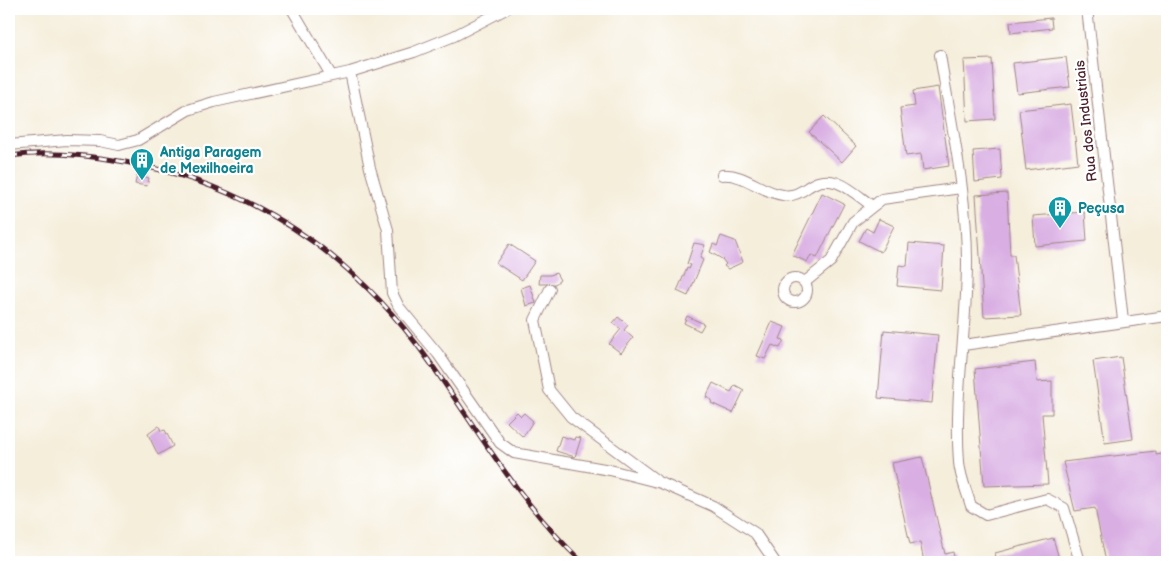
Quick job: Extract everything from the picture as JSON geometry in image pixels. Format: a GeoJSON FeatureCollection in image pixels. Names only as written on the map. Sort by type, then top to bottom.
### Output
{"type":"FeatureCollection","features":[{"type":"Feature","properties":{"kind":"street"},"geometry":{"type":"LineString","coordinates":[[292,9],[331,75]]}},
{"type":"Feature","properties":{"kind":"street"},"geometry":{"type":"LineString","coordinates":[[9,145],[67,140],[100,141],[119,145],[138,140],[188,110],[350,72],[454,36],[506,9]]}},
{"type":"Feature","properties":{"kind":"street","name":"Rua dos Industriais"},"geometry":{"type":"LineString","coordinates":[[1087,9],[1123,320]]}},
{"type":"Feature","properties":{"kind":"street"},"geometry":{"type":"LineString","coordinates":[[940,55],[961,188],[967,261],[963,344],[957,389],[959,464],[971,506],[986,515],[1047,499],[1064,508],[1080,562]]}},
{"type":"Feature","properties":{"kind":"street"},"geometry":{"type":"LineString","coordinates":[[350,72],[370,168],[388,230],[392,293],[399,307],[438,354],[500,443],[514,453],[610,470],[661,483],[713,506],[755,533],[775,562]]}},
{"type":"Feature","properties":{"kind":"street"},"geometry":{"type":"LineString","coordinates":[[722,175],[735,174],[784,196],[796,195],[816,182],[827,180],[838,182],[872,206]]}},
{"type":"Feature","properties":{"kind":"street"},"geometry":{"type":"LineString","coordinates":[[804,282],[831,261],[853,222],[882,199],[961,188]]}},
{"type":"Feature","properties":{"kind":"street"},"geometry":{"type":"LineString","coordinates":[[550,289],[534,320],[549,390],[571,417],[661,483]]}},
{"type":"Feature","properties":{"kind":"street"},"geometry":{"type":"LineString","coordinates":[[963,344],[1123,320],[1167,316]]}},
{"type":"Feature","properties":{"kind":"building"},"geometry":{"type":"Polygon","coordinates":[[[1051,18],[1052,28],[1011,33],[1010,22],[1051,18]]]}},
{"type":"Feature","properties":{"kind":"building"},"geometry":{"type":"Polygon","coordinates":[[[1066,57],[1070,87],[1017,93],[1013,63],[1066,57]]]}},
{"type":"Feature","properties":{"kind":"building"},"geometry":{"type":"Polygon","coordinates":[[[992,59],[995,119],[967,121],[964,60],[992,59]]]}},
{"type":"Feature","properties":{"kind":"building"},"geometry":{"type":"Polygon","coordinates":[[[938,87],[949,166],[923,170],[921,154],[906,156],[900,108],[915,106],[913,91],[938,87]]]}},
{"type":"Feature","properties":{"kind":"building"},"geometry":{"type":"Polygon","coordinates":[[[1071,104],[1078,163],[1026,170],[1019,110],[1071,104]]]}},
{"type":"Feature","properties":{"kind":"building"},"geometry":{"type":"Polygon","coordinates":[[[824,116],[856,146],[842,162],[809,132],[824,116]]]}},
{"type":"Feature","properties":{"kind":"building"},"geometry":{"type":"Polygon","coordinates":[[[1000,149],[1002,179],[975,182],[973,151],[1000,149]]]}},
{"type":"Feature","properties":{"kind":"building","name":"Antiga Paragem de Mexilhoeira"},"geometry":{"type":"Polygon","coordinates":[[[137,175],[149,178],[147,186],[135,184],[137,175]]]}},
{"type":"Feature","properties":{"kind":"building"},"geometry":{"type":"Polygon","coordinates":[[[822,193],[844,204],[817,258],[811,255],[807,262],[792,255],[822,193]]]}},
{"type":"Feature","properties":{"kind":"building"},"geometry":{"type":"Polygon","coordinates":[[[1007,193],[1010,255],[1014,255],[1021,315],[984,317],[976,195],[1007,193]]]}},
{"type":"Feature","properties":{"kind":"building","name":"Peçusa"},"geometry":{"type":"Polygon","coordinates":[[[1085,212],[1087,241],[1035,246],[1033,216],[1085,212]]]}},
{"type":"Feature","properties":{"kind":"building"},"geometry":{"type":"Polygon","coordinates":[[[879,219],[894,226],[881,252],[859,241],[866,228],[873,232],[879,219]]]}},
{"type":"Feature","properties":{"kind":"building"},"geometry":{"type":"Polygon","coordinates":[[[721,236],[735,241],[743,262],[728,269],[724,266],[726,264],[722,259],[710,252],[713,244],[717,246],[721,236]]]}},
{"type":"Feature","properties":{"kind":"building"},"geometry":{"type":"Polygon","coordinates":[[[694,243],[705,245],[700,258],[703,260],[688,296],[677,291],[687,268],[689,269],[691,265],[687,264],[694,243]]]}},
{"type":"Feature","properties":{"kind":"building"},"geometry":{"type":"Polygon","coordinates":[[[909,243],[944,246],[941,290],[897,286],[899,265],[907,266],[909,243]]]}},
{"type":"Feature","properties":{"kind":"building"},"geometry":{"type":"Polygon","coordinates":[[[509,244],[535,261],[522,280],[496,263],[509,244]]]}},
{"type":"Feature","properties":{"kind":"building"},"geometry":{"type":"Polygon","coordinates":[[[556,273],[560,280],[555,284],[539,284],[540,275],[556,273]]]}},
{"type":"Feature","properties":{"kind":"building"},"geometry":{"type":"Polygon","coordinates":[[[530,285],[536,303],[526,306],[521,288],[530,285]]]}},
{"type":"Feature","properties":{"kind":"building"},"geometry":{"type":"Polygon","coordinates":[[[687,316],[704,324],[700,331],[684,323],[687,316]]]}},
{"type":"Feature","properties":{"kind":"building"},"geometry":{"type":"Polygon","coordinates":[[[618,317],[628,325],[624,330],[633,338],[621,353],[609,344],[621,329],[613,323],[618,317]]]}},
{"type":"Feature","properties":{"kind":"building"},"geometry":{"type":"Polygon","coordinates":[[[772,322],[785,327],[780,339],[784,340],[780,348],[772,345],[765,359],[757,356],[772,322]]]}},
{"type":"Feature","properties":{"kind":"building"},"geometry":{"type":"Polygon","coordinates":[[[884,330],[938,335],[932,403],[878,398],[884,330]]]}},
{"type":"Feature","properties":{"kind":"building"},"geometry":{"type":"Polygon","coordinates":[[[1121,357],[1133,439],[1105,443],[1093,361],[1121,357]]]}},
{"type":"Feature","properties":{"kind":"building"},"geometry":{"type":"Polygon","coordinates":[[[1035,362],[1037,382],[1052,381],[1052,414],[1042,414],[1048,484],[984,486],[975,369],[1035,362]]]}},
{"type":"Feature","properties":{"kind":"building"},"geometry":{"type":"Polygon","coordinates":[[[713,383],[731,392],[735,385],[744,390],[733,413],[711,403],[712,400],[706,397],[713,383]]]}},
{"type":"Feature","properties":{"kind":"building"},"geometry":{"type":"Polygon","coordinates":[[[517,412],[521,416],[524,413],[533,421],[523,437],[507,422],[517,412]]]}},
{"type":"Feature","properties":{"kind":"building"},"geometry":{"type":"Polygon","coordinates":[[[159,426],[161,431],[165,430],[173,446],[158,455],[148,434],[159,426]]]}},
{"type":"Feature","properties":{"kind":"building"},"geometry":{"type":"Polygon","coordinates":[[[561,436],[574,440],[575,437],[581,438],[575,457],[556,451],[561,436]]]}},
{"type":"Feature","properties":{"kind":"building"},"geometry":{"type":"Polygon","coordinates":[[[1156,451],[1156,455],[1167,453],[1167,558],[1147,562],[1106,562],[1095,508],[1075,511],[1063,462],[1156,451]]]}},
{"type":"Feature","properties":{"kind":"building"},"geometry":{"type":"Polygon","coordinates":[[[922,457],[945,554],[953,552],[955,562],[924,562],[920,542],[910,544],[892,463],[922,457]]]}},
{"type":"Feature","properties":{"kind":"building"},"geometry":{"type":"Polygon","coordinates":[[[1053,538],[1060,562],[997,562],[995,553],[1053,538]]]}},
{"type":"Feature","properties":{"kind":"railway"},"geometry":{"type":"LineString","coordinates":[[9,156],[52,154],[96,157],[172,173],[216,188],[258,208],[297,231],[334,258],[368,289],[400,323],[429,361],[519,491],[560,540],[582,562]]}},
{"type":"Feature","properties":{"kind":"place","name":"Antiga Paragem de Mexilhoeira"},"geometry":{"type":"Point","coordinates":[142,181]}},
{"type":"Feature","properties":{"kind":"place","name":"Peçusa"},"geometry":{"type":"Point","coordinates":[1060,229]}}]}
